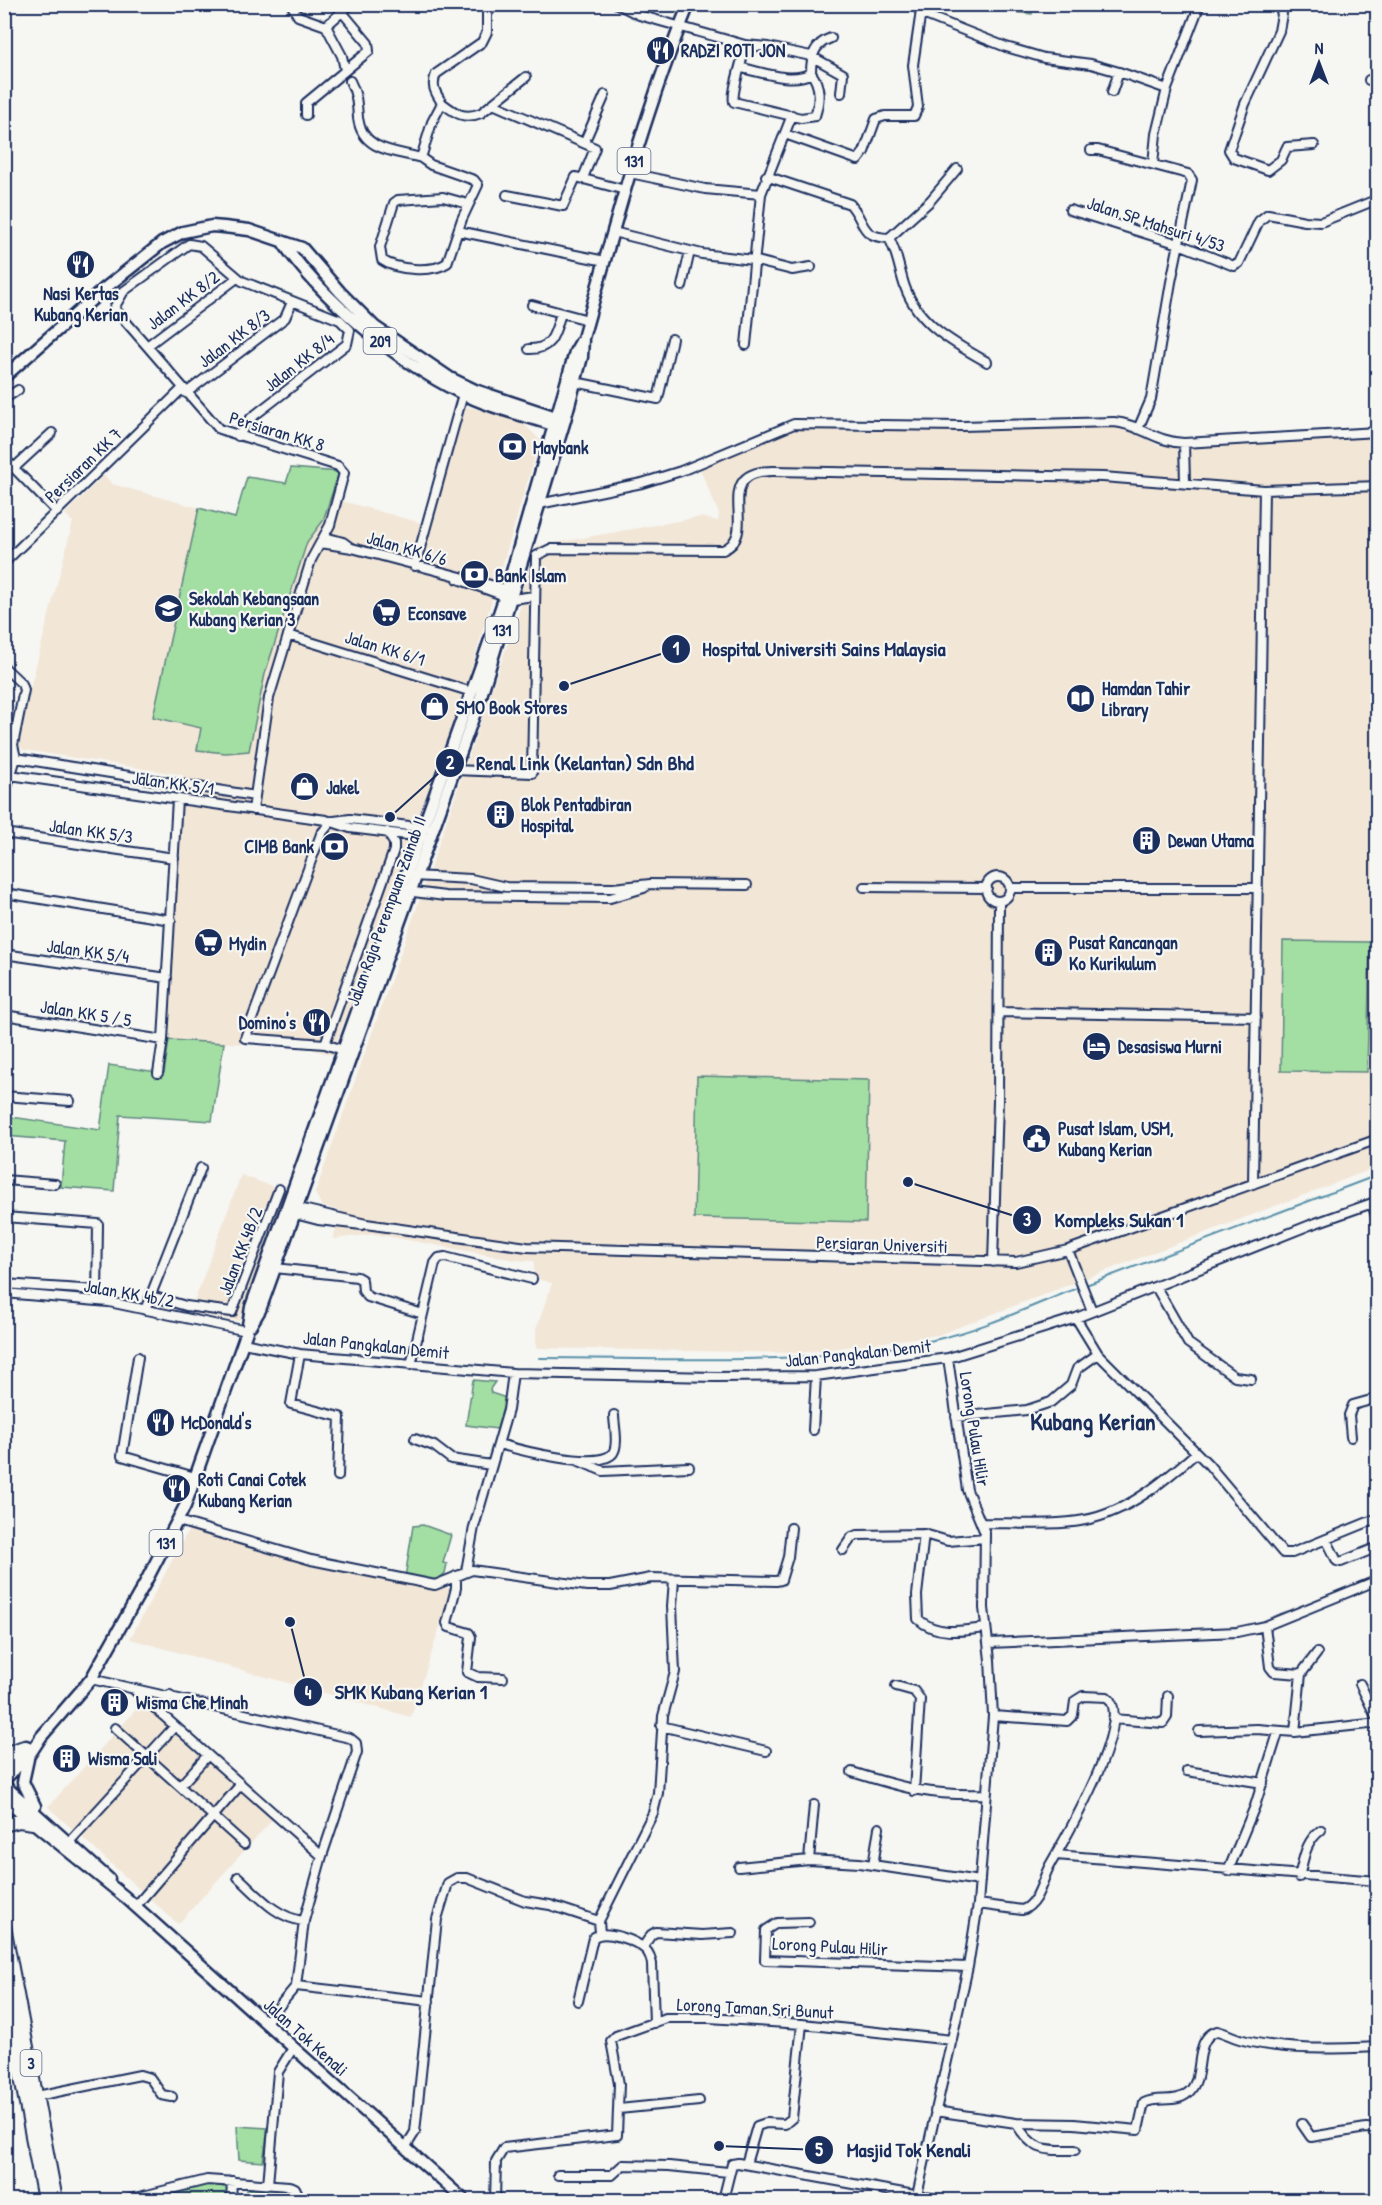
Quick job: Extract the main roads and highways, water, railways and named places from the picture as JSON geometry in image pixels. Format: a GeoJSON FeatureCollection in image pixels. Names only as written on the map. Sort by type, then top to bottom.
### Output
{"type":"FeatureCollection","features":[{"type":"Feature","properties":{"kind":"highway"},"geometry":{"type":"LineString","coordinates":[[4,1754],[27,1750]]}},
{"type":"Feature","properties":{"kind":"highway"},"geometry":{"type":"LineString","coordinates":[[4,1825],[10,1822],[33,1823]]}},
{"type":"Feature","properties":{"kind":"highway","name":"3"},"geometry":{"type":"LineString","coordinates":[[4,1926],[56,2200]]}},
{"type":"Feature","properties":{"kind":"highway","name":"3"},"geometry":{"type":"LineString","coordinates":[[4,1987],[44,2200]]}},
{"type":"Feature","properties":{"kind":"main road","name":"Jalan Raja Perempuan Zainab II"},"geometry":{"type":"LineString","coordinates":[[427,833],[454,770],[508,595],[546,453],[575,382],[582,357],[583,338],[662,67],[689,4]]}},
{"type":"Feature","properties":{"kind":"main road","name":"209"},"geometry":{"type":"LineString","coordinates":[[4,377],[104,289],[162,243],[183,232],[224,227],[249,230],[302,248],[340,292],[375,327],[450,378],[475,390],[560,422]]}},
{"type":"Feature","properties":{"kind":"main road","name":"209"},"geometry":{"type":"LineString","coordinates":[[282,240],[296,262],[372,336],[430,375],[467,395],[531,417],[560,422]]}},
{"type":"Feature","properties":{"kind":"main road","name":"Jalan Raja Perempuan Zainab II"},"geometry":{"type":"LineString","coordinates":[[248,1331],[251,1307],[278,1231],[291,1209],[427,833],[472,692],[539,504],[575,352],[583,338]]}},
{"type":"Feature","properties":{"kind":"main road"},"geometry":{"type":"LineString","coordinates":[[531,417],[545,435],[546,453]]}},
{"type":"Feature","properties":{"kind":"main road","name":"Jalan Raja Perempuan Zainab II"},"geometry":{"type":"LineString","coordinates":[[4,1767],[41,1737],[91,1679],[178,1521],[243,1343],[260,1310],[343,1050],[406,891]]}},
{"type":"Feature","properties":{"kind":"main road","name":"Jalan Raja Perempuan Zainab II"},"geometry":{"type":"LineString","coordinates":[[4,1780],[27,1750]]}},
{"type":"Feature","properties":{"kind":"main road"},"geometry":{"type":"LineString","coordinates":[[27,1750],[23,1773],[26,1792],[50,1826]]}},
{"type":"Feature","properties":{"kind":"main road","name":"Jalan Tok Kenali"},"geometry":{"type":"LineString","coordinates":[[4,1785],[104,1874],[125,1898]]}},
{"type":"Feature","properties":{"kind":"main road","name":"Jalan Tok Kenali"},"geometry":{"type":"LineString","coordinates":[[4,1799],[135,1906],[464,2200]]}},
{"type":"Feature","properties":{"kind":"waterway"},"geometry":{"type":"LineString","coordinates":[[1086,1285],[1378,1175]]}},
{"type":"Feature","properties":{"kind":"waterway"},"geometry":{"type":"LineString","coordinates":[[539,1358],[787,1358],[885,1349],[971,1330],[1080,1287]]}},
{"type":"Feature","properties":{"kind":"place","name":"RADZI ROTI JON"},"geometry":{"type":"Point","coordinates":[660,50]}},
{"type":"Feature","properties":{"kind":"place","name":"Nasi Kertas Kubang Kerian"},"geometry":{"type":"Point","coordinates":[81,264]}},
{"type":"Feature","properties":{"kind":"place","name":"Maybank"},"geometry":{"type":"Point","coordinates":[512,447]}},
{"type":"Feature","properties":{"kind":"place","name":"Bank Islam"},"geometry":{"type":"Point","coordinates":[474,575]}},
{"type":"Feature","properties":{"kind":"place","name":"Sekolah Kebangsaan Kubang Kerian 3"},"geometry":{"type":"Point","coordinates":[168,608]}},
{"type":"Feature","properties":{"kind":"place","name":"Econsave"},"geometry":{"type":"Point","coordinates":[387,613]}},
{"type":"Feature","properties":{"kind":"place","name":"Hospital Universiti Sains Malaysia"},"geometry":{"type":"Point","coordinates":[564,686]}},
{"type":"Feature","properties":{"kind":"place","name":"Hamdan Tahir Library"},"geometry":{"type":"Point","coordinates":[1081,698]}},
{"type":"Feature","properties":{"kind":"place","name":"SMO Book Stores"},"geometry":{"type":"Point","coordinates":[435,707]}},
{"type":"Feature","properties":{"kind":"place","name":"Jakel"},"geometry":{"type":"Point","coordinates":[305,787]}},
{"type":"Feature","properties":{"kind":"place","name":"Blok Pentadbiran Hospital"},"geometry":{"type":"Point","coordinates":[500,814]}},
{"type":"Feature","properties":{"kind":"place","name":"Renal Link (Kelantan) Sdn Bhd"},"geometry":{"type":"Point","coordinates":[390,817]}},
{"type":"Feature","properties":{"kind":"place","name":"Dewan Utama"},"geometry":{"type":"Point","coordinates":[1147,840]}},
{"type":"Feature","properties":{"kind":"place","name":"CIMB Bank"},"geometry":{"type":"Point","coordinates":[335,846]}},
{"type":"Feature","properties":{"kind":"place","name":"Mydin"},"geometry":{"type":"Point","coordinates":[208,943]}},
{"type":"Feature","properties":{"kind":"place","name":"Pusat Rancangan Ko Kurikulum"},"geometry":{"type":"Point","coordinates":[1048,952]}},
{"type":"Feature","properties":{"kind":"place","name":"Domino's"},"geometry":{"type":"Point","coordinates":[317,1022]}},
{"type":"Feature","properties":{"kind":"place","name":"Desasiswa Murni"},"geometry":{"type":"Point","coordinates":[1097,1046]}},
{"type":"Feature","properties":{"kind":"place","name":"Pusat Islam, USM, Kubang Kerian"},"geometry":{"type":"Point","coordinates":[1037,1138]}},
{"type":"Feature","properties":{"kind":"place","name":"Kompleks Sukan 1"},"geometry":{"type":"Point","coordinates":[908,1182]}},
{"type":"Feature","properties":{"kind":"place","name":"McDonald's"},"geometry":{"type":"Point","coordinates":[160,1422]}},
{"type":"Feature","properties":{"kind":"place","name":"Roti Canai Cotek Kubang Kerian"},"geometry":{"type":"Point","coordinates":[177,1489]}},
{"type":"Feature","properties":{"kind":"place","name":"SMK Kubang Kerian 1"},"geometry":{"type":"Point","coordinates":[290,1622]}},
{"type":"Feature","properties":{"kind":"place","name":"Wisma Che Minah"},"geometry":{"type":"Point","coordinates":[115,1702]}},
{"type":"Feature","properties":{"kind":"place","name":"Wisma Sali"},"geometry":{"type":"Point","coordinates":[67,1758]}},
{"type":"Feature","properties":{"kind":"place","name":"Masjid Tok Kenali"},"geometry":{"type":"Point","coordinates":[719,2146]}},
{"type":"Feature","properties":{"kind":"district","name":"Kubang Kerian"},"geometry":{"type":"Point","coordinates":[1093,1421]}}]}
